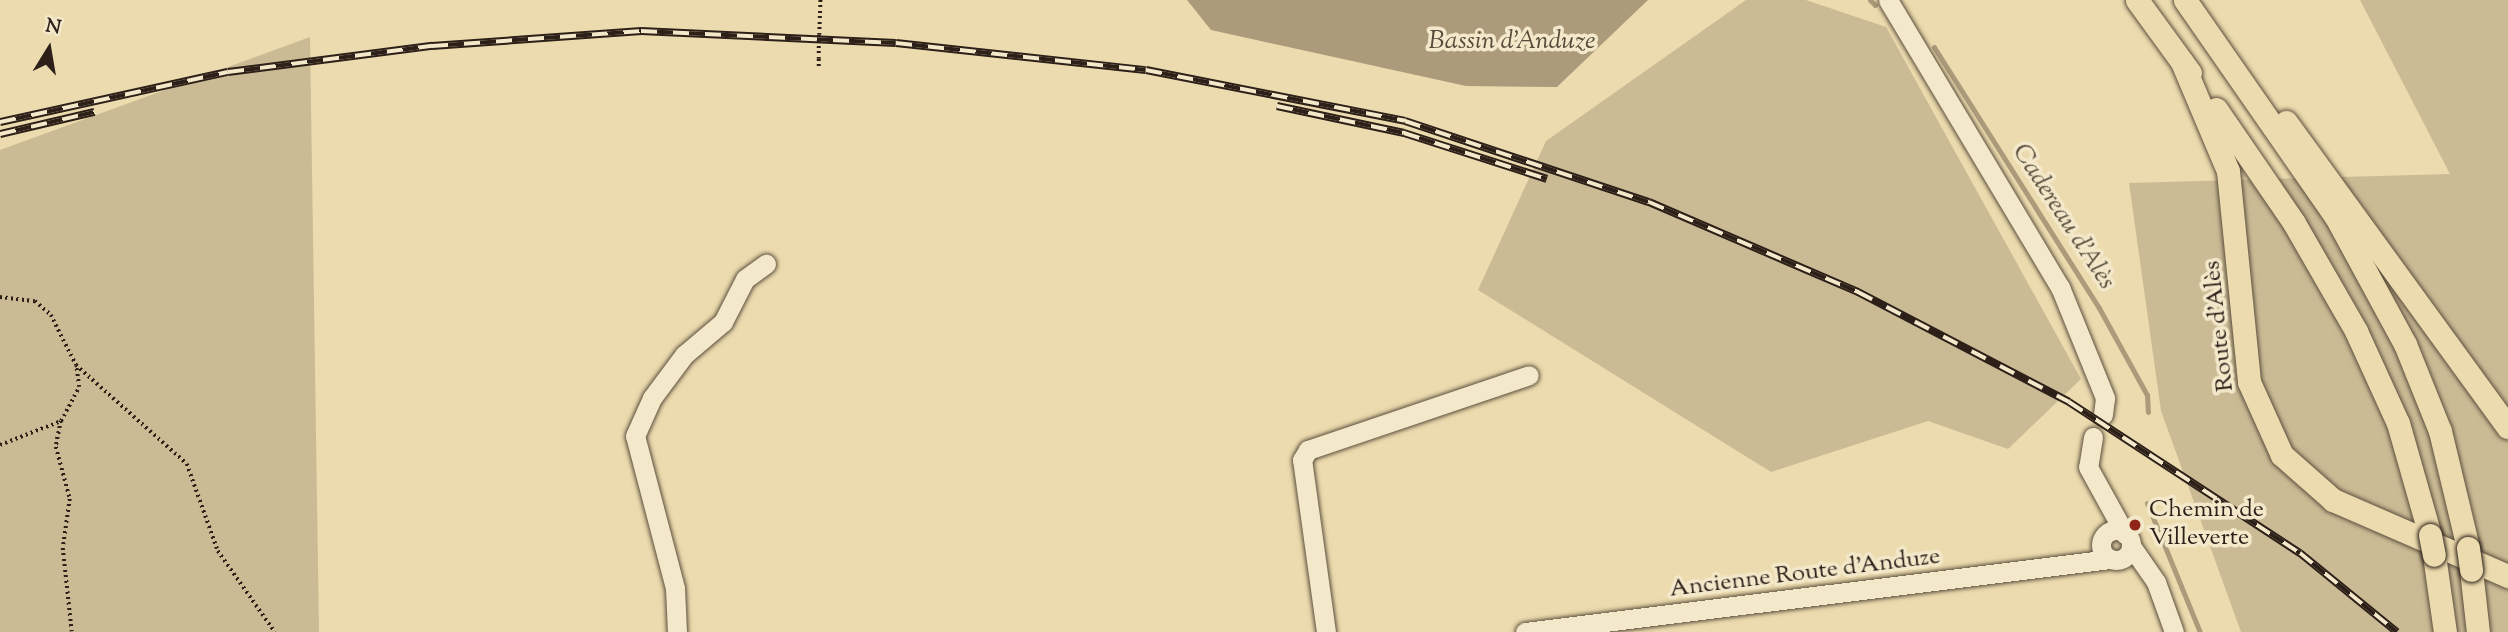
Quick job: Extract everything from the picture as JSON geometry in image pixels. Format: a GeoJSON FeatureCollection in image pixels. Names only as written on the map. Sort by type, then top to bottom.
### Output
{"type":"FeatureCollection","features":[{"type":"Feature","properties":{"kind":"main road"},"geometry":{"type":"LineString","coordinates":[[2137,0],[2263,173],[2356,331],[2398,423],[2432,545],[2445,632]]}},
{"type":"Feature","properties":{"kind":"main road"},"geometry":{"type":"LineString","coordinates":[[2189,6],[2320,163],[2508,427]]}},
{"type":"Feature","properties":{"kind":"main road"},"geometry":{"type":"LineString","coordinates":[[2189,6],[2336,217],[2405,344],[2440,431],[2470,559],[2478,632]]}},
{"type":"Feature","properties":{"kind":"main road","name":"Route d'Alès"},"geometry":{"type":"LineString","coordinates":[[2182,62],[2228,171],[2249,382],[2282,455],[2333,500],[2508,576]]}},
{"type":"Feature","properties":{"kind":"street"},"geometry":{"type":"LineString","coordinates":[[1888,0],[2060,287],[2105,398],[2103,415]]}},
{"type":"Feature","properties":{"kind":"street"},"geometry":{"type":"LineString","coordinates":[[677,632],[675,587],[635,436],[652,398],[684,355],[723,322],[745,279],[766,264]]}},
{"type":"Feature","properties":{"kind":"street"},"geometry":{"type":"LineString","coordinates":[[1326,632],[1302,460],[1308,450],[1529,375]]}},
{"type":"Feature","properties":{"kind":"street"},"geometry":{"type":"LineString","coordinates":[[2093,437],[2088,467],[2103,502],[2116,550],[2156,582],[2174,632]]}},
{"type":"Feature","properties":{"kind":"street","name":"Ancienne Route d'Anduze"},"geometry":{"type":"LineString","coordinates":[[1525,632],[2116,550]]}},
{"type":"Feature","properties":{"kind":"path"},"geometry":{"type":"LineString","coordinates":[[820,0],[820,70]]}},
{"type":"Feature","properties":{"kind":"path"},"geometry":{"type":"LineString","coordinates":[[0,297],[35,301],[51,315],[75,365],[79,387],[61,421],[56,447],[70,499],[63,548],[72,632]]}},
{"type":"Feature","properties":{"kind":"path"},"geometry":{"type":"LineString","coordinates":[[75,365],[187,464],[218,551],[275,632]]}},
{"type":"Feature","properties":{"kind":"path"},"geometry":{"type":"LineString","coordinates":[[0,445],[61,421]]}},
{"type":"Feature","properties":{"kind":"shaded area"},"geometry":{"type":"Polygon","coordinates":[[[1746,0],[1806,0],[1886,27],[2081,379],[2008,449],[1928,421],[1771,472],[1478,290],[1546,141],[1746,0]]]}},
{"type":"Feature","properties":{"kind":"shaded area"},"geometry":{"type":"Polygon","coordinates":[[[2360,0],[2508,0],[2508,632],[2241,632],[2161,411],[2129,183],[2450,174],[2360,0]]]}},
{"type":"Feature","properties":{"kind":"shaded area"},"geometry":{"type":"Polygon","coordinates":[[[310,37],[319,632],[0,632],[0,150],[310,37]]]}},
{"type":"Feature","properties":{"kind":"water","name":"Bassin d'Anduze"},"geometry":{"type":"Polygon","coordinates":[[[1187,0],[1648,0],[1557,87],[1466,86],[1211,30],[1187,0]]]}},
{"type":"Feature","properties":{"kind":"waterway","name":"Cadereau d'Alès"},"geometry":{"type":"LineString","coordinates":[[1870,0],[1875,5]]}},
{"type":"Feature","properties":{"kind":"waterway","name":"Cadereau d'Alès"},"geometry":{"type":"LineString","coordinates":[[1934,47],[2099,308],[2147,395],[2148,412]]}},
{"type":"Feature","properties":{"kind":"waterway","name":"Cadereau d'Alès"},"geometry":{"type":"LineString","coordinates":[[2147,503],[2200,632]]}},
{"type":"Feature","properties":{"kind":"railway"},"geometry":{"type":"LineString","coordinates":[[0,122],[228,72],[432,46],[641,31],[896,43],[1146,70],[1405,121],[1649,202],[1858,292],[2069,402],[2300,553],[2397,632]]}},
{"type":"Feature","properties":{"kind":"railway"},"geometry":{"type":"LineString","coordinates":[[1277,106],[1404,133],[1547,179]]}},
{"type":"Feature","properties":{"kind":"railway"},"geometry":{"type":"LineString","coordinates":[[0,134],[94,112]]}},
{"type":"Feature","properties":{"kind":"place","name":"Chemin de Villeverte"},"geometry":{"type":"Point","coordinates":[2135,525]}}]}
